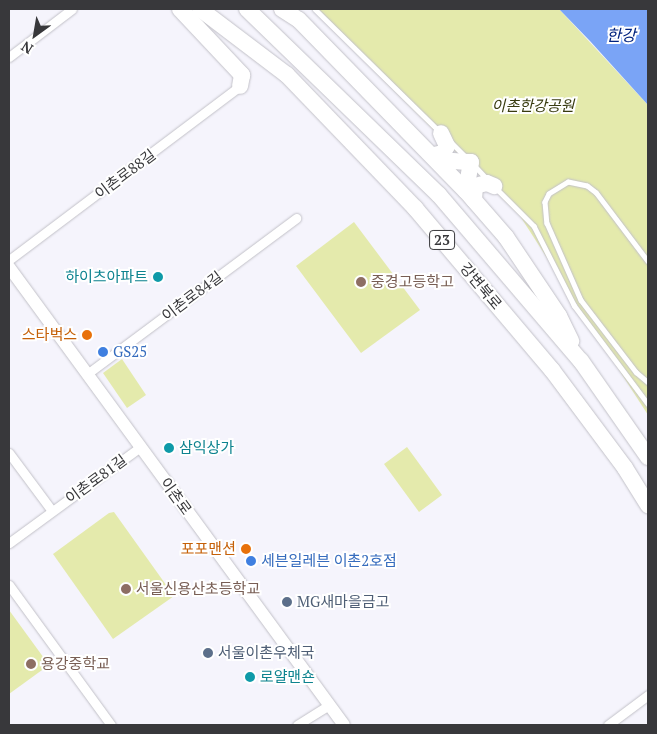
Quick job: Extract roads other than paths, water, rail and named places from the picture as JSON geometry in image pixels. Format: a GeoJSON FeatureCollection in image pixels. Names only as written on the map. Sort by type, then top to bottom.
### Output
{"type":"FeatureCollection","features":[{"type":"Feature","properties":{"kind":"highway"},"geometry":{"type":"LineString","coordinates":[[180,9],[242,75],[240,86]]}},
{"type":"Feature","properties":{"kind":"highway","name":"강변북로"},"geometry":{"type":"LineString","coordinates":[[200,9],[286,74],[414,208],[552,370],[625,468],[648,505]]}},
{"type":"Feature","properties":{"kind":"highway","name":"강변북로"},"geometry":{"type":"LineString","coordinates":[[247,9],[438,195],[581,361],[648,457]]}},
{"type":"Feature","properties":{"kind":"highway"},"geometry":{"type":"LineString","coordinates":[[282,9],[299,20],[437,158],[506,237],[559,316],[581,361]]}},
{"type":"Feature","properties":{"kind":"highway"},"geometry":{"type":"LineString","coordinates":[[437,158],[448,146],[441,133]]}},
{"type":"Feature","properties":{"kind":"highway"},"geometry":{"type":"LineString","coordinates":[[437,158],[470,162],[470,195]]}},
{"type":"Feature","properties":{"kind":"highway"},"geometry":{"type":"LineString","coordinates":[[470,195],[475,186],[487,183],[494,186]]}},
{"type":"Feature","properties":{"kind":"street"},"geometry":{"type":"LineString","coordinates":[[9,57],[72,9]]}},
{"type":"Feature","properties":{"kind":"street","name":"이촌로88길"},"geometry":{"type":"LineString","coordinates":[[9,260],[240,86]]}},
{"type":"Feature","properties":{"kind":"street","name":"이촌로84길"},"geometry":{"type":"LineString","coordinates":[[87,374],[296,218]]}},
{"type":"Feature","properties":{"kind":"street","name":"이촌로"},"geometry":{"type":"LineString","coordinates":[[9,267],[344,725]]}},
{"type":"Feature","properties":{"kind":"street","name":"이촌로81길"},"geometry":{"type":"LineString","coordinates":[[9,542],[140,447]]}},
{"type":"Feature","properties":{"kind":"street","name":"이촌로81길"},"geometry":{"type":"LineString","coordinates":[[9,453],[52,511]]}},
{"type":"Feature","properties":{"kind":"street"},"geometry":{"type":"LineString","coordinates":[[9,585],[110,725]]}},
{"type":"Feature","properties":{"kind":"street"},"geometry":{"type":"LineString","coordinates":[[608,725],[648,695]]}},
{"type":"Feature","properties":{"kind":"street"},"geometry":{"type":"LineString","coordinates":[[297,725],[329,705]]}},
{"type":"Feature","properties":{"kind":"lane"},"geometry":{"type":"LineString","coordinates":[[315,9],[534,226],[574,304],[648,404]]}},
{"type":"Feature","properties":{"kind":"lane"},"geometry":{"type":"LineString","coordinates":[[648,262],[596,193],[587,186],[568,182],[549,194],[545,202],[546,222],[581,300],[636,372],[648,382]]}},
{"type":"Feature","properties":{"kind":"water","name":"한강"},"geometry":{"type":"Polygon","coordinates":[[[559,9],[648,9],[648,105],[590,41],[559,9]]]}},
{"type":"Feature","properties":{"kind":"place","name":"하이츠아파트"},"geometry":{"type":"Point","coordinates":[158,277]}},
{"type":"Feature","properties":{"kind":"place","name":"중경고등학고"},"geometry":{"type":"Point","coordinates":[361,282]}},
{"type":"Feature","properties":{"kind":"place","name":"스타벅스"},"geometry":{"type":"Point","coordinates":[87,335]}},
{"type":"Feature","properties":{"kind":"place","name":"GS25"},"geometry":{"type":"Point","coordinates":[103,352]}},
{"type":"Feature","properties":{"kind":"place","name":"삼익상가"},"geometry":{"type":"Point","coordinates":[169,448]}},
{"type":"Feature","properties":{"kind":"place","name":"포포맨션"},"geometry":{"type":"Point","coordinates":[246,549]}},
{"type":"Feature","properties":{"kind":"place","name":"세븐일레븐 이촌2호점"},"geometry":{"type":"Point","coordinates":[251,561]}},
{"type":"Feature","properties":{"kind":"place","name":"서울신용산초등학교"},"geometry":{"type":"Point","coordinates":[126,589]}},
{"type":"Feature","properties":{"kind":"place","name":"MG새마을금고"},"geometry":{"type":"Point","coordinates":[287,602]}},
{"type":"Feature","properties":{"kind":"place","name":"서울이촌우체국"},"geometry":{"type":"Point","coordinates":[208,653]}},
{"type":"Feature","properties":{"kind":"place","name":"용강중학교"},"geometry":{"type":"Point","coordinates":[31,664]}},
{"type":"Feature","properties":{"kind":"place","name":"로얄맨숀"},"geometry":{"type":"Point","coordinates":[250,677]}},
{"type":"Feature","properties":{"kind":"park label","name":"이촌한강공원"},"geometry":{"type":"Point","coordinates":[533,106]}}]}
